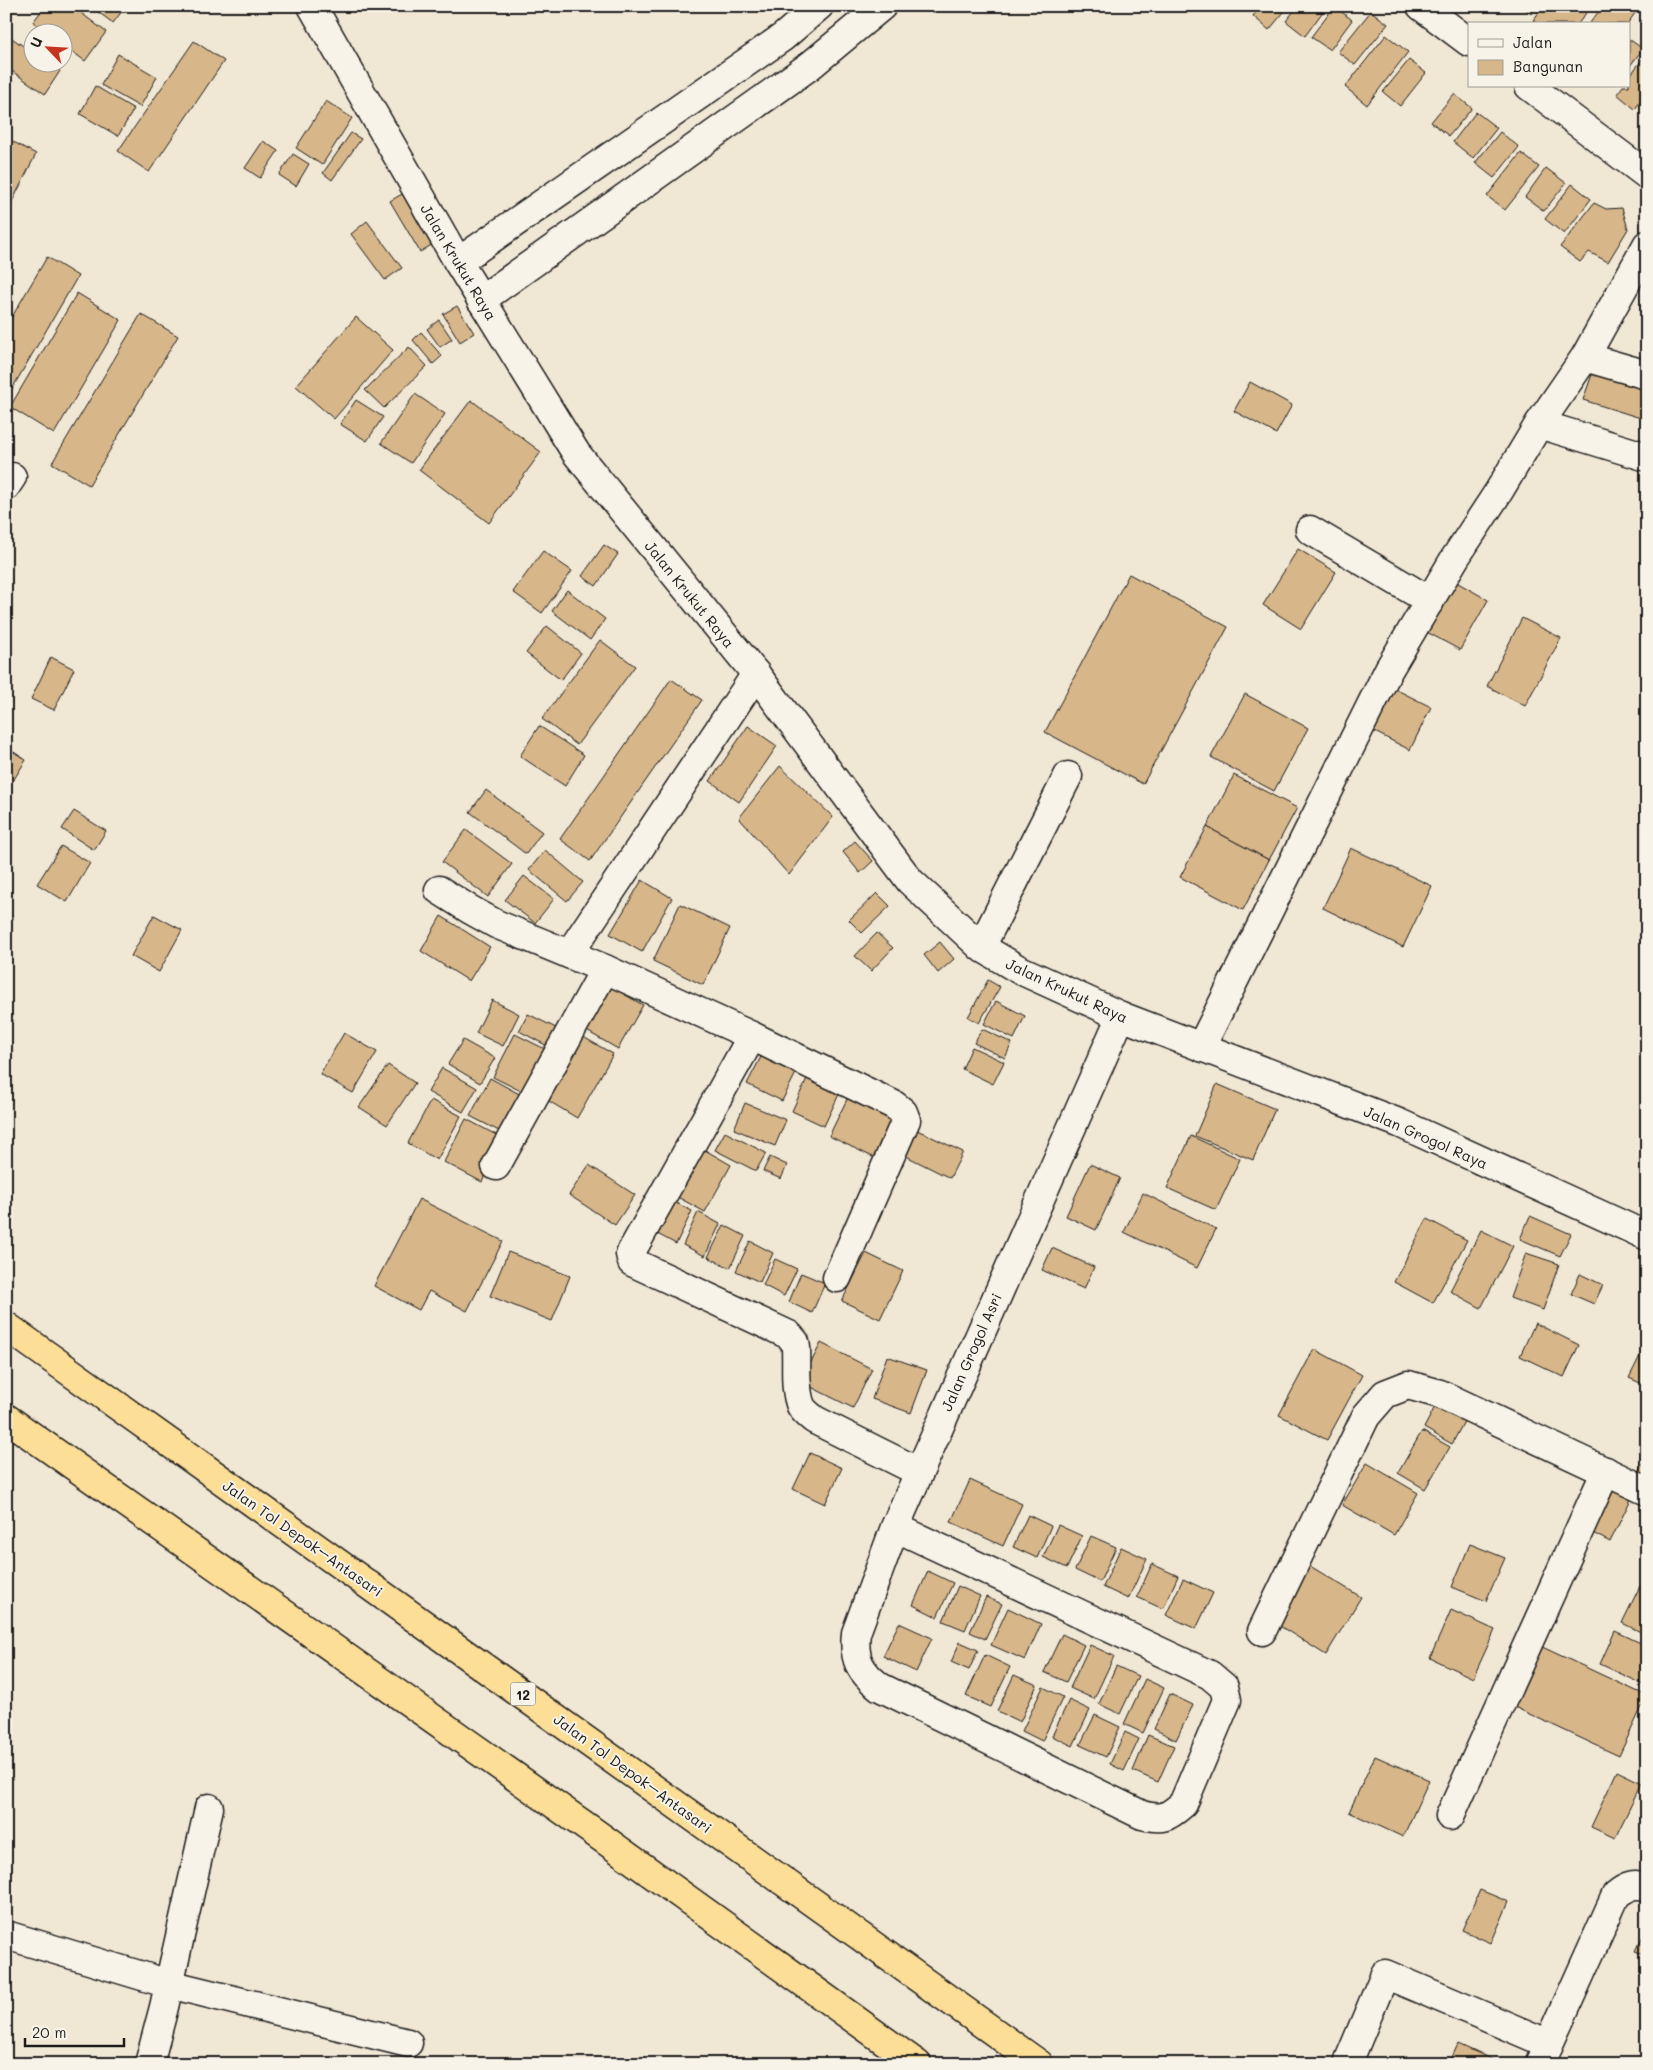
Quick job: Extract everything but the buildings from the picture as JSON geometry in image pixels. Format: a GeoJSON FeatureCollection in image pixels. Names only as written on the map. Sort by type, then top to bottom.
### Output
{"type":"FeatureCollection","features":[{"type":"Feature","properties":{"kind":"highway","name":"Jalan Tol Depok–Antasari"},"geometry":{"type":"LineString","coordinates":[[6,1326],[1039,2064]]}},
{"type":"Feature","properties":{"kind":"highway"},"geometry":{"type":"LineString","coordinates":[[6,1418],[591,1830],[917,2064]]}},
{"type":"Feature","properties":{"kind":"street","name":"Jalan Krukut Raya"},"geometry":{"type":"LineString","coordinates":[[312,6],[458,262],[576,453],[756,674],[910,882],[982,946],[1018,969],[1121,1016],[1201,1047]]}},
{"type":"Feature","properties":{"kind":"street"},"geometry":{"type":"LineString","coordinates":[[458,262],[783,37],[819,6]]}},
{"type":"Feature","properties":{"kind":"street"},"geometry":{"type":"LineString","coordinates":[[481,300],[811,65],[882,6]]}},
{"type":"Feature","properties":{"kind":"street"},"geometry":{"type":"LineString","coordinates":[[1421,6],[1468,41]]}},
{"type":"Feature","properties":{"kind":"street"},"geometry":{"type":"LineString","coordinates":[[1532,88],[1647,175]]}},
{"type":"Feature","properties":{"kind":"street"},"geometry":{"type":"LineString","coordinates":[[1201,1047],[1389,669],[1539,424],[1585,357],[1647,245]]}},
{"type":"Feature","properties":{"kind":"street"},"geometry":{"type":"LineString","coordinates":[[1585,357],[1647,375]]}},
{"type":"Feature","properties":{"kind":"street"},"geometry":{"type":"LineString","coordinates":[[1539,424],[1647,457]]}},
{"type":"Feature","properties":{"kind":"street"},"geometry":{"type":"LineString","coordinates":[[1310,530],[1430,601]]}},
{"type":"Feature","properties":{"kind":"street"},"geometry":{"type":"LineString","coordinates":[[570,954],[756,674]]}},
{"type":"Feature","properties":{"kind":"street"},"geometry":{"type":"LineString","coordinates":[[982,946],[998,911],[1068,776]]}},
{"type":"Feature","properties":{"kind":"street"},"geometry":{"type":"LineString","coordinates":[[439,890],[496,924],[605,969],[752,1036],[894,1105],[903,1112],[906,1120],[837,1278]]}},
{"type":"Feature","properties":{"kind":"street"},"geometry":{"type":"LineString","coordinates":[[496,1166],[605,969]]}},
{"type":"Feature","properties":{"kind":"street","name":"Jalan Grogol Asri"},"geometry":{"type":"LineString","coordinates":[[895,1527],[1210,1675],[1224,1688],[1227,1700],[1183,1804],[1170,1816],[1158,1818],[1142,1815],[880,1687],[868,1678],[854,1650],[856,1633],[895,1527],[1121,1016]]}},
{"type":"Feature","properties":{"kind":"street"},"geometry":{"type":"LineString","coordinates":[[752,1036],[630,1254],[632,1262],[790,1335],[795,1342],[796,1348],[798,1394],[801,1406],[806,1413],[815,1420],[919,1472]]}},
{"type":"Feature","properties":{"kind":"street","name":"Jalan Grogol Raya"},"geometry":{"type":"LineString","coordinates":[[1201,1047],[1399,1123],[1647,1236]]}},
{"type":"Feature","properties":{"kind":"street"},"geometry":{"type":"LineString","coordinates":[[1262,1631],[1366,1416],[1385,1394],[1408,1385],[1440,1394],[1647,1491]]}},
{"type":"Feature","properties":{"kind":"street"},"geometry":{"type":"LineString","coordinates":[[1450,1816],[1606,1471]]}},
{"type":"Feature","properties":{"kind":"street"},"geometry":{"type":"LineString","coordinates":[[149,2064],[209,1808]]}},
{"type":"Feature","properties":{"kind":"street"},"geometry":{"type":"LineString","coordinates":[[1349,2060],[1385,1974],[1544,2054],[1616,1895],[1625,1888],[1635,1885],[1647,1888]]}},
{"type":"Feature","properties":{"kind":"street"},"geometry":{"type":"LineString","coordinates":[[6,1935],[169,1984],[408,2044]]}}]}
